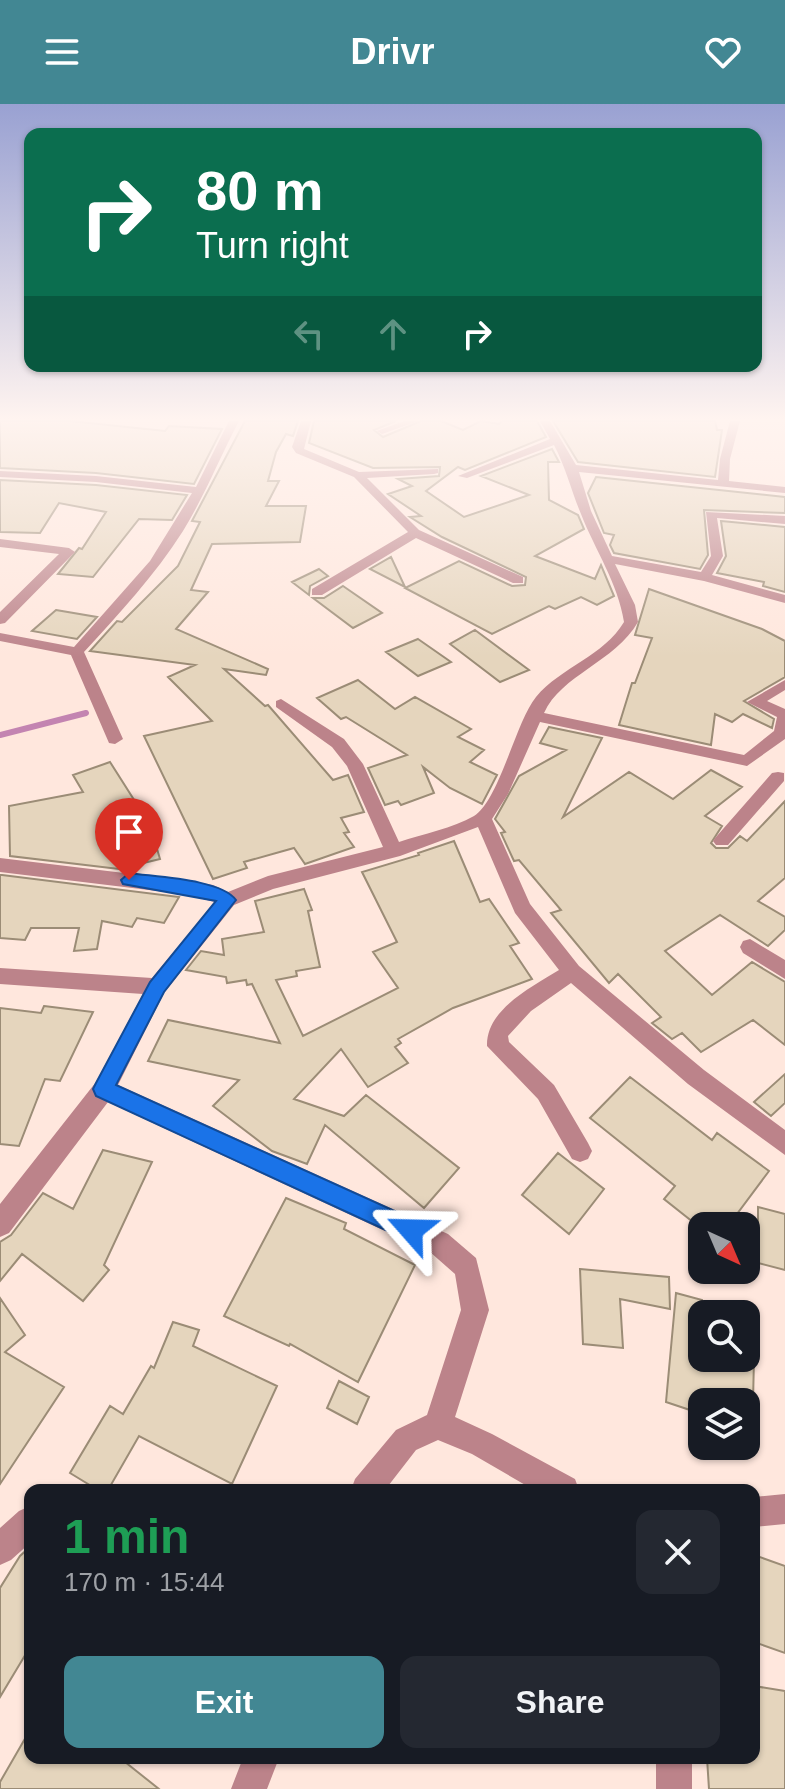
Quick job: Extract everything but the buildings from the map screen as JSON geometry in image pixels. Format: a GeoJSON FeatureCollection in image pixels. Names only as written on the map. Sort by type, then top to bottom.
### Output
{"type":"FeatureCollection","features":[{"type":"Feature","properties":{"kind":"street"},"geometry":{"type":"LineString","coordinates":[[77,652],[140,581],[196,500]]}},
{"type":"Feature","properties":{"kind":"street"},"geometry":{"type":"LineString","coordinates":[[382,500],[415,533],[518,580]]}},
{"type":"Feature","properties":{"kind":"street"},"geometry":{"type":"LineString","coordinates":[[0,1224],[104,1089],[157,987],[227,900],[268,883],[394,851],[483,819],[499,794],[542,700],[582,666],[611,648],[631,622],[628,605],[605,558],[584,500]]}},
{"type":"Feature","properties":{"kind":"street"},"geometry":{"type":"LineString","coordinates":[[705,577],[717,556],[710,514],[785,520]]}},
{"type":"Feature","properties":{"kind":"street"},"geometry":{"type":"LineString","coordinates":[[317,592],[415,533]]}},
{"type":"Feature","properties":{"kind":"street"},"geometry":{"type":"LineString","coordinates":[[0,543],[69,552],[0,620]]}},
{"type":"Feature","properties":{"kind":"street"},"geometry":{"type":"LineString","coordinates":[[605,558],[705,577],[778,597],[785,613]]}},
{"type":"Feature","properties":{"kind":"street"},"geometry":{"type":"LineString","coordinates":[[0,637],[77,652]]}},
{"type":"Feature","properties":{"kind":"street"},"geometry":{"type":"LineString","coordinates":[[77,652],[115,739]]}},
{"type":"Feature","properties":{"kind":"street"},"geometry":{"type":"LineString","coordinates":[[747,761],[782,733],[785,715],[755,702],[785,684]]}},
{"type":"Feature","properties":{"kind":"street"},"geometry":{"type":"LineString","coordinates":[[281,704],[338,743],[355,764],[394,851]]}},
{"type":"Feature","properties":{"kind":"street"},"geometry":{"type":"LineString","coordinates":[[534,716],[747,761],[782,778],[722,841]]}},
{"type":"Feature","properties":{"kind":"street"},"geometry":{"type":"LineString","coordinates":[[483,819],[522,908],[572,972],[696,1077],[785,1144]]}},
{"type":"Feature","properties":{"kind":"street"},"geometry":{"type":"LineString","coordinates":[[0,865],[182,887],[213,892],[227,900]]}},
{"type":"Feature","properties":{"kind":"street"},"geometry":{"type":"LineString","coordinates":[[750,947],[785,971]]}},
{"type":"Feature","properties":{"kind":"street"},"geometry":{"type":"LineString","coordinates":[[572,972],[505,1020],[496,1030],[496,1040],[498,1046],[546,1092],[580,1151]]}},
{"type":"Feature","properties":{"kind":"street"},"geometry":{"type":"LineString","coordinates":[[0,976],[157,987]]}},
{"type":"Feature","properties":{"kind":"street"},"geometry":{"type":"LineString","coordinates":[[104,1089],[439,1243],[467,1267],[475,1310],[438,1425],[406,1440],[371,1484]]}},
{"type":"Feature","properties":{"kind":"street"},"geometry":{"type":"LineString","coordinates":[[438,1425],[482,1444],[553,1484]]}},
{"type":"Feature","properties":{"kind":"street"},"geometry":{"type":"LineString","coordinates":[[760,1511],[785,1509]]}},
{"type":"Feature","properties":{"kind":"street"},"geometry":{"type":"LineString","coordinates":[[0,1549],[24,1527]]}},
{"type":"Feature","properties":{"kind":"street"},"geometry":{"type":"LineString","coordinates":[[249,1789],[259,1764]]}},
{"type":"Feature","properties":{"kind":"street"},"geometry":{"type":"LineString","coordinates":[[674,1764],[674,1789]]}},
{"type":"Feature","properties":{"kind":"waterway"},"geometry":{"type":"LineString","coordinates":[[0,735],[86,713]]}},
{"type":"Feature","properties":{"kind":"route"},"geometry":{"type":"LineString","coordinates":[[129,880],[213,892],[227,900],[193,938],[157,987],[104,1089],[411,1230]]}}]}
